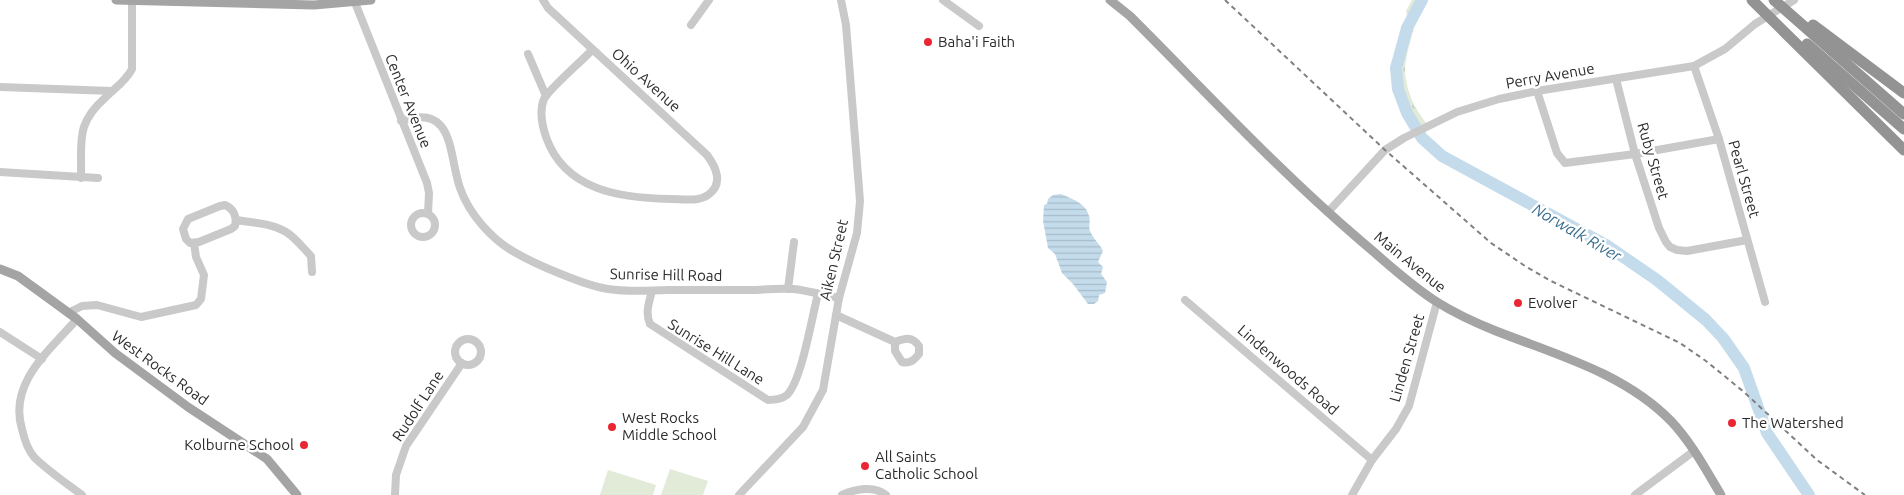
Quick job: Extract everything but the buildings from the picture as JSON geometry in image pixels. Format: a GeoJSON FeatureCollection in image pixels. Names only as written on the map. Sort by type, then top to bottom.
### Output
{"type":"FeatureCollection","features":[{"type":"Feature","properties":{"kind":"highway"},"geometry":{"type":"LineString","coordinates":[[1774,0],[1791,22],[1904,150]]}},
{"type":"Feature","properties":{"kind":"highway"},"geometry":{"type":"LineString","coordinates":[[1783,0],[1791,22],[1904,129]]}},
{"type":"Feature","properties":{"kind":"highway"},"geometry":{"type":"LineString","coordinates":[[1756,2],[1904,93]]}},
{"type":"Feature","properties":{"kind":"highway"},"geometry":{"type":"LineString","coordinates":[[1791,22],[1904,114]]}},
{"type":"Feature","properties":{"kind":"main road"},"geometry":{"type":"LineString","coordinates":[[116,0],[314,5],[371,0]]}},
{"type":"Feature","properties":{"kind":"main road","name":"Main Avenue"},"geometry":{"type":"LineString","coordinates":[[1110,0],[1130,16],[1263,152],[1328,212],[1409,282],[1437,302],[1469,320],[1610,376],[1644,397],[1672,422],[1694,451],[1721,495]]}},
{"type":"Feature","properties":{"kind":"main road","name":"West Rocks Road"},"geometry":{"type":"LineString","coordinates":[[0,269],[18,276],[77,319],[115,353],[181,402],[267,459],[295,494]]}},
{"type":"Feature","properties":{"kind":"street","name":"Ohio Avenue"},"geometry":{"type":"LineString","coordinates":[[542,0],[592,50],[707,155],[717,172],[714,187],[710,193],[700,198],[648,198],[619,195],[591,186],[570,172],[550,146],[543,129],[541,116],[546,96]]}},
{"type":"Feature","properties":{"kind":"street"},"geometry":{"type":"LineString","coordinates":[[691,26],[710,0]]}},
{"type":"Feature","properties":{"kind":"street","name":"Aiken Street"},"geometry":{"type":"LineString","coordinates":[[739,495],[803,427],[823,390],[838,298],[857,233],[860,201],[846,25],[840,0]]}},
{"type":"Feature","properties":{"kind":"street"},"geometry":{"type":"LineString","coordinates":[[943,0],[979,26]]}},
{"type":"Feature","properties":{"kind":"street","name":"Perry Avenue"},"geometry":{"type":"LineString","coordinates":[[1328,212],[1385,150],[1430,124],[1465,109],[1499,99],[1537,91],[1694,66],[1725,49],[1755,24],[1794,0]]}},
{"type":"Feature","properties":{"kind":"street"},"geometry":{"type":"LineString","coordinates":[[82,178],[83,130],[86,120],[90,112],[128,78],[132,69],[132,1]]}},
{"type":"Feature","properties":{"kind":"street","name":"Center Avenue"},"geometry":{"type":"LineString","coordinates":[[354,1],[400,121],[427,183],[429,192],[428,214]]}},
{"type":"Feature","properties":{"kind":"street"},"geometry":{"type":"LineString","coordinates":[[528,54],[546,96],[592,50]]}},
{"type":"Feature","properties":{"kind":"street","name":"Pearl Street"},"geometry":{"type":"LineString","coordinates":[[1694,66],[1719,139],[1765,302]]}},
{"type":"Feature","properties":{"kind":"street","name":"Ruby Street"},"geometry":{"type":"LineString","coordinates":[[1616,79],[1635,154],[1659,228],[1670,247],[1687,251],[1747,240]]}},
{"type":"Feature","properties":{"kind":"street"},"geometry":{"type":"LineString","coordinates":[[0,87],[112,91]]}},
{"type":"Feature","properties":{"kind":"street"},"geometry":{"type":"LineString","coordinates":[[1537,91],[1557,153],[1565,163],[1635,154],[1719,139]]}},
{"type":"Feature","properties":{"kind":"street","name":"Sunrise Hill Road"},"geometry":{"type":"LineString","coordinates":[[400,121],[415,116],[432,118],[444,128],[460,188],[468,206],[479,222],[495,239],[515,253],[579,280],[606,289],[652,291],[788,289],[838,298]]}},
{"type":"Feature","properties":{"kind":"street"},"geometry":{"type":"LineString","coordinates":[[0,172],[98,178]]}},
{"type":"Feature","properties":{"kind":"street"},"geometry":{"type":"LineString","coordinates":[[225,205],[232,210],[236,220],[235,226],[231,229],[194,243],[186,239],[183,234],[182,229],[188,219],[220,206],[225,205]]}},
{"type":"Feature","properties":{"kind":"street"},"geometry":{"type":"LineString","coordinates":[[236,220],[273,227],[290,234],[311,256],[312,272]]}},
{"type":"Feature","properties":{"kind":"street"},"geometry":{"type":"LineString","coordinates":[[788,289],[794,242]]}},
{"type":"Feature","properties":{"kind":"street"},"geometry":{"type":"LineString","coordinates":[[68,313],[82,306],[97,305],[141,317],[196,305],[201,299],[204,275],[196,257],[194,243]]}},
{"type":"Feature","properties":{"kind":"street","name":"Sunrise Hill Lane"},"geometry":{"type":"LineString","coordinates":[[652,291],[647,310],[647,319],[650,324],[768,400],[776,400],[786,396],[795,380],[818,294]]}},
{"type":"Feature","properties":{"kind":"street","name":"Lindenwoods Road"},"geometry":{"type":"LineString","coordinates":[[1185,300],[1372,460]]}},
{"type":"Feature","properties":{"kind":"street","name":"Linden Street"},"geometry":{"type":"LineString","coordinates":[[1352,495],[1372,460],[1396,429],[1409,406],[1437,302]]}},
{"type":"Feature","properties":{"kind":"street"},"geometry":{"type":"LineString","coordinates":[[836,315],[895,342]]}},
{"type":"Feature","properties":{"kind":"street"},"geometry":{"type":"LineString","coordinates":[[77,319],[24,383],[19,400],[18,418],[32,455],[82,495]]}},
{"type":"Feature","properties":{"kind":"street"},"geometry":{"type":"LineString","coordinates":[[0,332],[42,359]]}},
{"type":"Feature","properties":{"kind":"street","name":"Rudolf Lane"},"geometry":{"type":"LineString","coordinates":[[395,495],[396,475],[406,446],[462,363]]}},
{"type":"Feature","properties":{"kind":"street"},"geometry":{"type":"LineString","coordinates":[[1636,495],[1694,451]]}},
{"type":"Feature","properties":{"kind":"street"},"geometry":{"type":"LineString","coordinates":[[842,495],[857,490],[874,489],[886,495]]}},
{"type":"Feature","properties":{"kind":"green space"},"geometry":{"type":"Polygon","coordinates":[[[1412,0],[1419,0],[1413,12],[1414,27],[1405,68],[1407,85],[1412,101],[1431,128],[1425,131],[1409,110],[1400,85],[1399,76],[1407,26],[1406,11],[1412,0]]]}},
{"type":"Feature","properties":{"kind":"green space"},"geometry":{"type":"Polygon","coordinates":[[[670,469],[708,481],[703,495],[661,495],[670,469]]]}},
{"type":"Feature","properties":{"kind":"green space"},"geometry":{"type":"Polygon","coordinates":[[[608,470],[656,485],[653,495],[600,495],[608,470]]]}},
{"type":"Feature","properties":{"kind":"water"},"geometry":{"type":"Polygon","coordinates":[[[1061,194],[1078,202],[1085,208],[1090,218],[1090,231],[1103,251],[1098,262],[1103,267],[1101,274],[1107,282],[1105,293],[1099,295],[1098,301],[1094,304],[1088,304],[1062,273],[1055,254],[1048,248],[1043,221],[1044,205],[1047,204],[1048,199],[1053,195],[1061,194]]]}},
{"type":"Feature","properties":{"kind":"waterway","name":"Norwalk River"},"geometry":{"type":"LineString","coordinates":[[1422,0],[1407,28],[1396,68],[1398,89],[1407,113],[1422,138],[1442,156],[1606,245],[1657,280],[1706,320],[1723,338],[1744,368],[1767,433],[1809,495]]}},
{"type":"Feature","properties":{"kind":"railway"},"geometry":{"type":"LineString","coordinates":[[1225,0],[1385,150],[1491,243],[1551,281],[1680,343],[1706,361],[1744,392],[1817,460],[1865,495]]}},
{"type":"Feature","properties":{"kind":"place","name":"Baha'i Faith"},"geometry":{"type":"Point","coordinates":[928,42]}},
{"type":"Feature","properties":{"kind":"place","name":"Evolver"},"geometry":{"type":"Point","coordinates":[1518,303]}},
{"type":"Feature","properties":{"kind":"place","name":"The Watershed"},"geometry":{"type":"Point","coordinates":[1732,423]}},
{"type":"Feature","properties":{"kind":"place","name":"West Rocks Middle School"},"geometry":{"type":"Point","coordinates":[612,427]}},
{"type":"Feature","properties":{"kind":"place","name":"Kolburne School"},"geometry":{"type":"Point","coordinates":[304,445]}},
{"type":"Feature","properties":{"kind":"place","name":"All Saints Catholic School"},"geometry":{"type":"Point","coordinates":[865,466]}}]}
